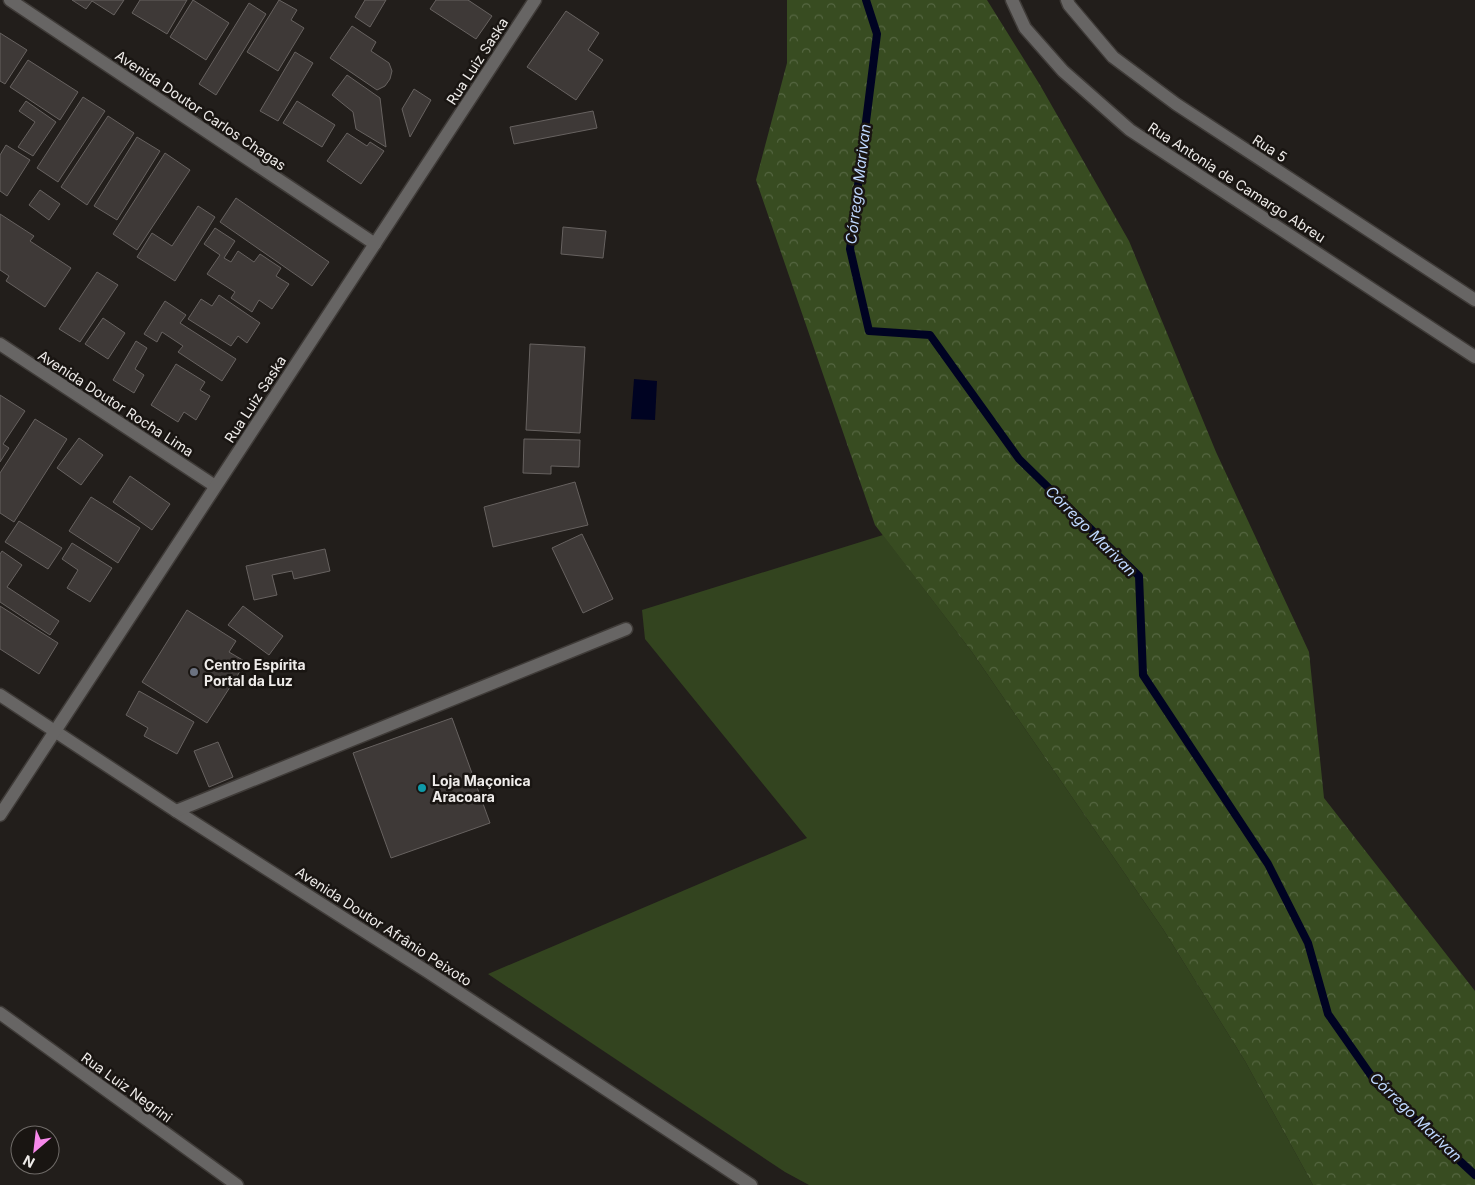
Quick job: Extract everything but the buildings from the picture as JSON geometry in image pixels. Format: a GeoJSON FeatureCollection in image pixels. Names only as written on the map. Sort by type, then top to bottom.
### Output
{"type":"FeatureCollection","features":[{"type":"Feature","properties":{"kind":"street","name":"Avenida Doutor Carlos Chagas"},"geometry":{"type":"LineString","coordinates":[[10,0],[375,244]]}},
{"type":"Feature","properties":{"kind":"street","name":"Rua Luiz Saska"},"geometry":{"type":"LineString","coordinates":[[0,815],[535,0]]}},
{"type":"Feature","properties":{"kind":"street","name":"Rua Antonia de Camargo Abreu"},"geometry":{"type":"LineString","coordinates":[[1012,0],[1025,28],[1064,71],[1130,130],[1475,357]]}},
{"type":"Feature","properties":{"kind":"street","name":"Rua 5"},"geometry":{"type":"LineString","coordinates":[[1067,0],[1069,5],[1113,57],[1168,98],[1475,300]]}},
{"type":"Feature","properties":{"kind":"street","name":"Avenida Doutor Rocha Lima"},"geometry":{"type":"LineString","coordinates":[[0,344],[215,486]]}},
{"type":"Feature","properties":{"kind":"street"},"geometry":{"type":"LineString","coordinates":[[176,811],[626,629]]}},
{"type":"Feature","properties":{"kind":"street","name":"Avenida Doutor Afrânio Peixoto"},"geometry":{"type":"LineString","coordinates":[[0,695],[176,811],[428,972],[751,1185]]}},
{"type":"Feature","properties":{"kind":"street","name":"Rua Luiz Negrini"},"geometry":{"type":"LineString","coordinates":[[0,1013],[237,1185]]}},
{"type":"Feature","properties":{"kind":"green space"},"geometry":{"type":"Polygon","coordinates":[[[787,0],[987,0],[1040,85],[1129,241],[1216,452],[1309,652],[1324,798],[1475,991],[1475,1185],[1313,1185],[1245,1061],[1163,929],[972,652],[875,525],[756,180],[787,63],[787,0]]]}},
{"type":"Feature","properties":{"kind":"green space"},"geometry":{"type":"Polygon","coordinates":[[[883,535],[972,652],[1163,929],[1245,1061],[1313,1185],[809,1185],[785,1172],[488,974],[807,838],[645,639],[642,610],[883,535]]]}},
{"type":"Feature","properties":{"kind":"water"},"geometry":{"type":"Polygon","coordinates":[[[634,379],[657,381],[655,420],[631,419],[634,379]]]}},
{"type":"Feature","properties":{"kind":"waterway","name":"Córrego Marivan"},"geometry":{"type":"LineString","coordinates":[[866,0],[877,34],[850,249],[869,331],[930,335],[1019,459],[1139,576],[1143,675],[1268,864],[1308,943],[1328,1014],[1377,1084],[1475,1175]]}},
{"type":"Feature","properties":{"kind":"place","name":"Centro Espírita Portal da Luz"},"geometry":{"type":"Point","coordinates":[194,672]}},
{"type":"Feature","properties":{"kind":"place","name":"Loja Maçonica Aracoara"},"geometry":{"type":"Point","coordinates":[422,788]}}]}
